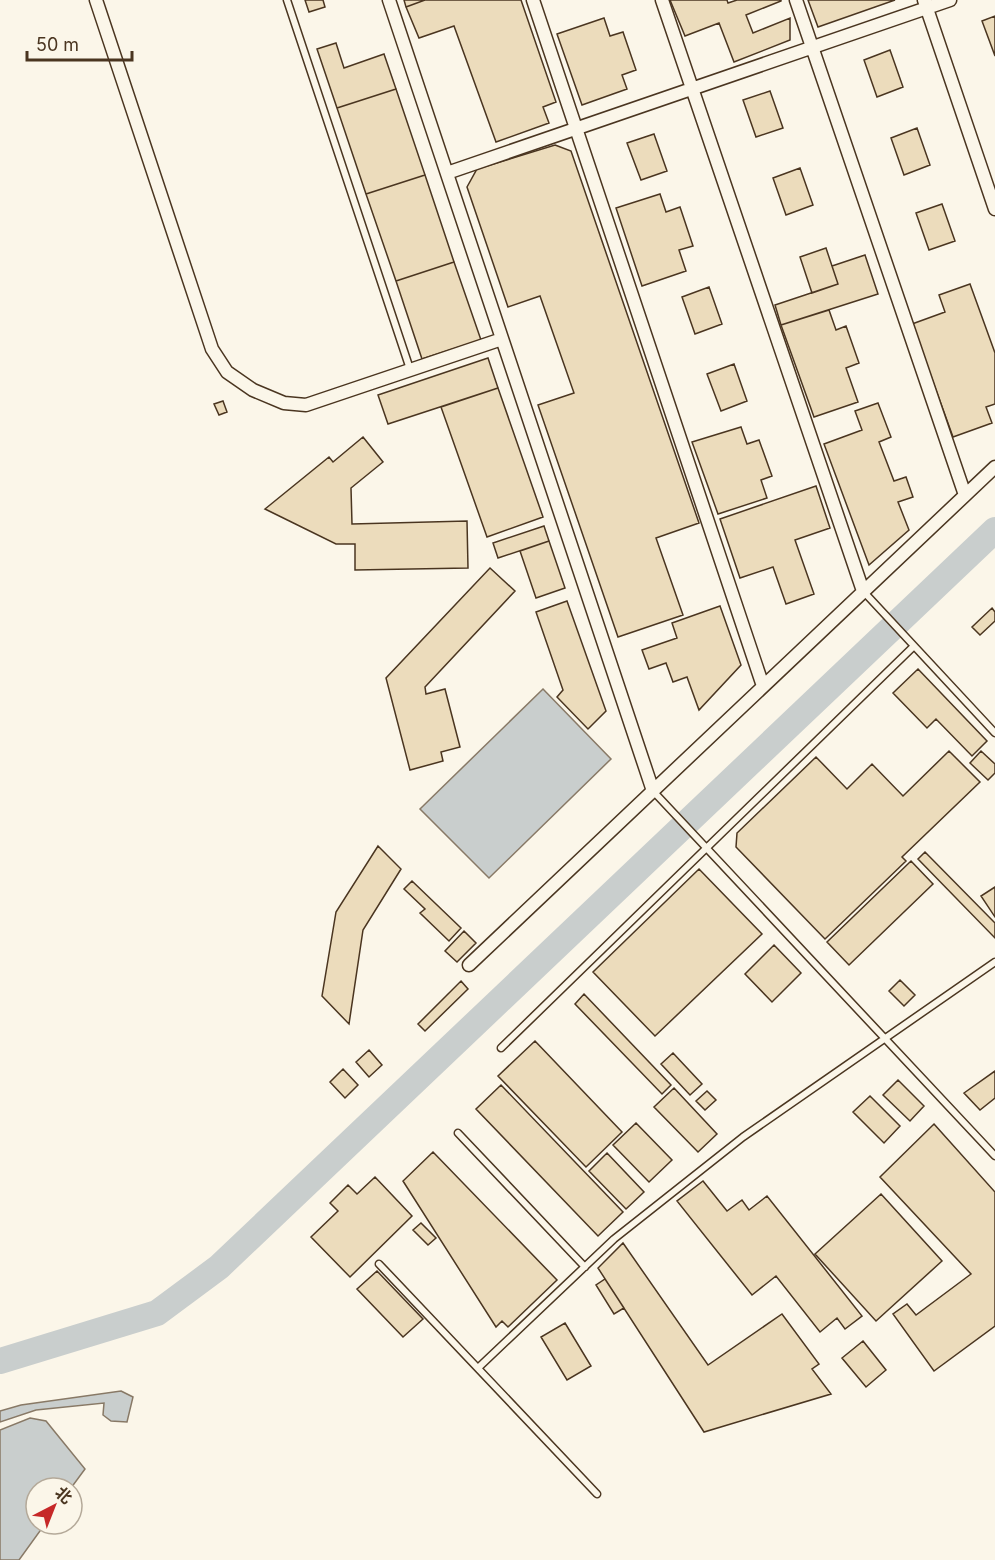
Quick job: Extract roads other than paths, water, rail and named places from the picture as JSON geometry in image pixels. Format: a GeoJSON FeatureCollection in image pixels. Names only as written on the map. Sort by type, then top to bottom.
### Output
{"type":"FeatureCollection","features":[{"type":"Feature","properties":{"kind":"street"},"geometry":{"type":"LineString","coordinates":[[96,0],[212,349],[227,372],[253,390],[284,403],[306,405],[502,339]]}},
{"type":"Feature","properties":{"kind":"street"},"geometry":{"type":"LineString","coordinates":[[389,0],[653,790]]}},
{"type":"Feature","properties":{"kind":"street"},"geometry":{"type":"LineString","coordinates":[[534,0],[764,686]]}},
{"type":"Feature","properties":{"kind":"street"},"geometry":{"type":"LineString","coordinates":[[662,0],[863,591]]}},
{"type":"Feature","properties":{"kind":"street"},"geometry":{"type":"LineString","coordinates":[[796,0],[965,495]]}},
{"type":"Feature","properties":{"kind":"street"},"geometry":{"type":"LineString","coordinates":[[447,173],[812,48],[926,4],[950,0]]}},
{"type":"Feature","properties":{"kind":"street"},"geometry":{"type":"LineString","coordinates":[[926,4],[995,209]]}},
{"type":"Feature","properties":{"kind":"street"},"geometry":{"type":"LineString","coordinates":[[469,965],[995,467]]}},
{"type":"Feature","properties":{"kind":"lane"},"geometry":{"type":"LineString","coordinates":[[287,0],[410,370]]}},
{"type":"Feature","properties":{"kind":"lane"},"geometry":{"type":"LineString","coordinates":[[863,591],[995,733]]}},
{"type":"Feature","properties":{"kind":"lane"},"geometry":{"type":"LineString","coordinates":[[501,1048],[914,646]]}},
{"type":"Feature","properties":{"kind":"lane"},"geometry":{"type":"LineString","coordinates":[[653,790],[995,1156]]}},
{"type":"Feature","properties":{"kind":"lane"},"geometry":{"type":"LineString","coordinates":[[478,1368],[614,1239],[743,1137],[995,962]]}},
{"type":"Feature","properties":{"kind":"lane"},"geometry":{"type":"LineString","coordinates":[[458,1133],[585,1267]]}},
{"type":"Feature","properties":{"kind":"lane"},"geometry":{"type":"LineString","coordinates":[[379,1264],[597,1494]]}},
{"type":"Feature","properties":{"kind":"waterway"},"geometry":{"type":"LineString","coordinates":[[0,1361],[157,1313],[219,1267],[995,530]]}}]}
